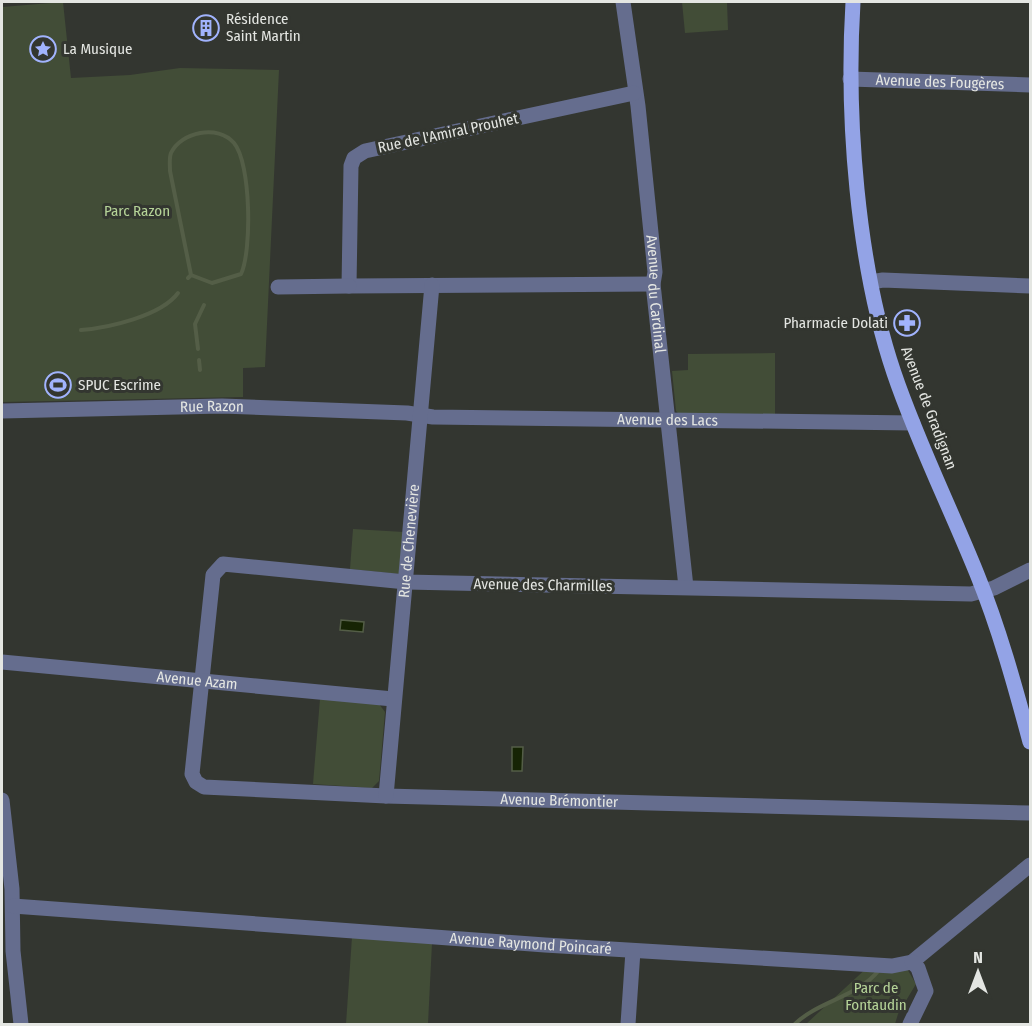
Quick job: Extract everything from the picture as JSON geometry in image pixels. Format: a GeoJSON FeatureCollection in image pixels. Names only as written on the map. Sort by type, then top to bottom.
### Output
{"type":"FeatureCollection","features":[{"type":"Feature","properties":{"kind":"main road","name":"Avenue de Gradignan"},"geometry":{"type":"LineString","coordinates":[[853,2],[850,79],[863,234],[871,282],[894,372],[984,592],[1030,742]]}},
{"type":"Feature","properties":{"kind":"street","name":"Avenue du Cardinal"},"geometry":{"type":"LineString","coordinates":[[623,2],[634,93],[638,106],[655,272],[653,284],[686,587]]}},
{"type":"Feature","properties":{"kind":"street","name":"Avenue des Fougères"},"geometry":{"type":"LineString","coordinates":[[850,79],[1030,85]]}},
{"type":"Feature","properties":{"kind":"street","name":"Rue de l'Amiral Prouhet"},"geometry":{"type":"LineString","coordinates":[[349,286],[351,166],[354,158],[359,154],[634,93]]}},
{"type":"Feature","properties":{"kind":"street"},"geometry":{"type":"LineString","coordinates":[[871,282],[883,280],[1030,286]]}},
{"type":"Feature","properties":{"kind":"street"},"geometry":{"type":"LineString","coordinates":[[278,287],[653,284]]}},
{"type":"Feature","properties":{"kind":"street","name":"Rue de Chenevière"},"geometry":{"type":"LineString","coordinates":[[386,796],[432,285]]}},
{"type":"Feature","properties":{"kind":"street","name":"Rue Razon"},"geometry":{"type":"LineString","coordinates":[[2,411],[222,406],[421,415]]}},
{"type":"Feature","properties":{"kind":"street","name":"Avenue des Lacs"},"geometry":{"type":"LineString","coordinates":[[421,415],[913,423]]}},
{"type":"Feature","properties":{"kind":"street","name":"Avenue des Charmilles"},"geometry":{"type":"LineString","coordinates":[[202,679],[213,575],[223,564],[406,582],[971,594],[984,592]]}},
{"type":"Feature","properties":{"kind":"street"},"geometry":{"type":"LineString","coordinates":[[984,592],[1030,570]]}},
{"type":"Feature","properties":{"kind":"street","name":"Avenue Azam"},"geometry":{"type":"LineString","coordinates":[[2,662],[202,679],[393,699]]}},
{"type":"Feature","properties":{"kind":"street","name":"Avenue Brémontier"},"geometry":{"type":"LineString","coordinates":[[202,679],[192,774],[200,785],[386,796],[1030,813]]}},
{"type":"Feature","properties":{"kind":"street"},"geometry":{"type":"LineString","coordinates":[[2,800],[13,906],[8,966],[21,1024]]}},
{"type":"Feature","properties":{"kind":"street"},"geometry":{"type":"LineString","coordinates":[[1015,875],[1017,864],[1030,851]]}},
{"type":"Feature","properties":{"kind":"street"},"geometry":{"type":"LineString","coordinates":[[910,1024],[926,991],[918,968],[912,962],[1015,875],[1030,865]]}},
{"type":"Feature","properties":{"kind":"street"},"geometry":{"type":"LineString","coordinates":[[2,946],[13,906]]}},
{"type":"Feature","properties":{"kind":"street","name":"Avenue Raymond Poincaré"},"geometry":{"type":"LineString","coordinates":[[13,906],[633,951],[892,966],[912,962]]}},
{"type":"Feature","properties":{"kind":"street"},"geometry":{"type":"LineString","coordinates":[[628,1024],[633,951]]}},
{"type":"Feature","properties":{"kind":"green space","name":"Parc Razon"},"geometry":{"type":"Polygon","coordinates":[[[63,2],[71,78],[130,75],[180,68],[279,70],[265,367],[243,368],[243,397],[2,402],[2,7],[63,2]]]}},
{"type":"Feature","properties":{"kind":"green space"},"geometry":{"type":"Polygon","coordinates":[[[682,2],[727,2],[728,30],[685,33],[682,2]]]}},
{"type":"Feature","properties":{"kind":"green space"},"geometry":{"type":"Polygon","coordinates":[[[775,353],[775,414],[679,414],[676,411],[672,371],[688,370],[688,354],[775,353]]]}},
{"type":"Feature","properties":{"kind":"green space"},"geometry":{"type":"Polygon","coordinates":[[[353,529],[404,532],[400,574],[350,569],[353,529]]]}},
{"type":"Feature","properties":{"kind":"green space"},"geometry":{"type":"Polygon","coordinates":[[[320,699],[379,704],[385,712],[379,781],[372,788],[313,784],[320,699]]]}},
{"type":"Feature","properties":{"kind":"green space"},"geometry":{"type":"Polygon","coordinates":[[[352,937],[432,943],[428,1024],[346,1024],[352,937]]]}},
{"type":"Feature","properties":{"kind":"green space","name":"Parc de Fontaudin"},"geometry":{"type":"Polygon","coordinates":[[[870,965],[906,967],[916,984],[898,1014],[895,1024],[806,1024],[870,965]]]}},
{"type":"Feature","properties":{"kind":"shaded area"},"geometry":{"type":"Polygon","coordinates":[[[341,620],[364,622],[363,632],[340,630],[341,620]]]}},
{"type":"Feature","properties":{"kind":"shaded area"},"geometry":{"type":"Polygon","coordinates":[[[512,747],[523,747],[522,771],[512,771],[512,747]]]}},
{"type":"Feature","properties":{"kind":"waterway"},"geometry":{"type":"LineString","coordinates":[[188,278],[191,275],[212,283],[241,274],[245,263],[248,207],[247,187],[240,153],[227,137],[210,132],[200,133],[183,140],[170,155],[170,171],[191,275]]}},
{"type":"Feature","properties":{"kind":"waterway"},"geometry":{"type":"LineString","coordinates":[[81,330],[105,327],[147,314],[170,301],[178,293]]}},
{"type":"Feature","properties":{"kind":"waterway"},"geometry":{"type":"LineString","coordinates":[[198,349],[195,324],[204,305]]}},
{"type":"Feature","properties":{"kind":"waterway"},"geometry":{"type":"LineString","coordinates":[[199,360],[200,370]]}},
{"type":"Feature","properties":{"kind":"waterway"},"geometry":{"type":"LineString","coordinates":[[795,1024],[804,1016],[860,987],[879,970]]}},
{"type":"Feature","properties":{"kind":"place","name":"Résidence Saint Martin"},"geometry":{"type":"Point","coordinates":[206,28]}},
{"type":"Feature","properties":{"kind":"place","name":"La Musique"},"geometry":{"type":"Point","coordinates":[43,49]}},
{"type":"Feature","properties":{"kind":"place","name":"Pharmacie Dolati"},"geometry":{"type":"Point","coordinates":[907,323]}},
{"type":"Feature","properties":{"kind":"place","name":"SPUC Escrime"},"geometry":{"type":"Point","coordinates":[58,385]}}]}
